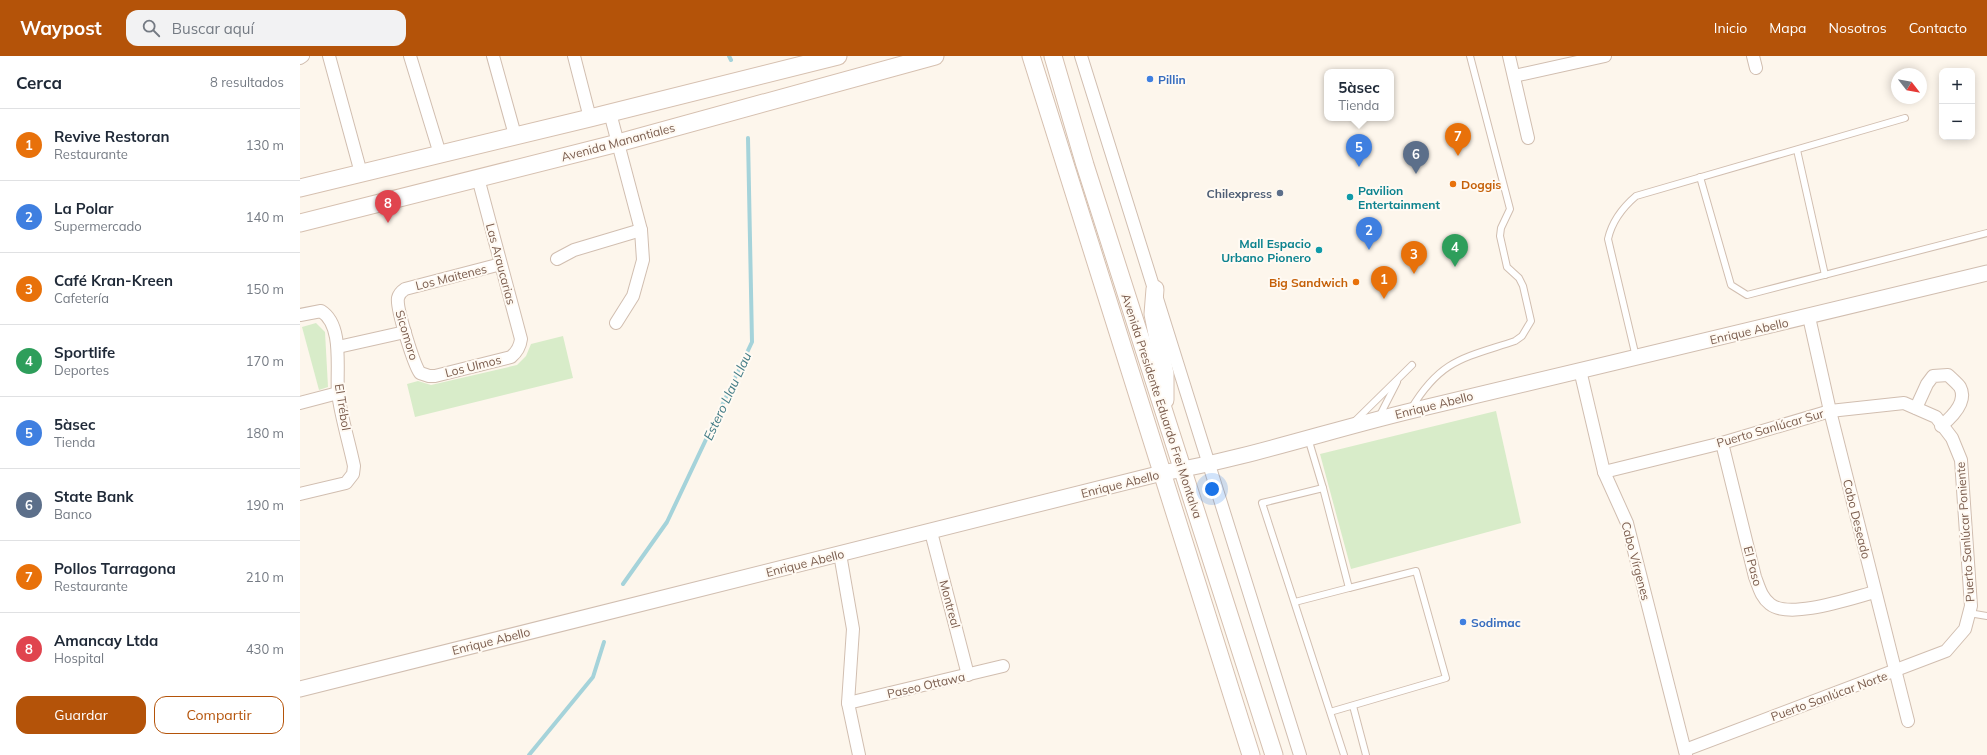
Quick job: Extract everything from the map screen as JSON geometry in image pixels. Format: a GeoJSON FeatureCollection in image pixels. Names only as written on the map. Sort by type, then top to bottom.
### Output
{"type":"FeatureCollection","features":[{"type":"Feature","properties":{"kind":"main road"},"geometry":{"type":"LineString","coordinates":[[300,188],[838,56]]}},
{"type":"Feature","properties":{"kind":"main road","name":"Avenida Manantiales"},"geometry":{"type":"LineString","coordinates":[[300,223],[618,143],[935,56]]}},
{"type":"Feature","properties":{"kind":"main road","name":"Avenida Presidente Eduardo Frei Montalva"},"geometry":{"type":"LineString","coordinates":[[1031,56],[1251,755]]}},
{"type":"Feature","properties":{"kind":"main road","name":"Avenida Presidente Eduardo Frei Montalva"},"geometry":{"type":"LineString","coordinates":[[1053,56],[1182,470],[1273,750]]}},
{"type":"Feature","properties":{"kind":"main road"},"geometry":{"type":"LineString","coordinates":[[1155,289],[1154,323],[1166,382],[1163,410]]}},
{"type":"Feature","properties":{"kind":"main road"},"geometry":{"type":"LineString","coordinates":[[1273,750],[1284,755]]}},
{"type":"Feature","properties":{"kind":"street"},"geometry":{"type":"LineString","coordinates":[[328,56],[361,173]]}},
{"type":"Feature","properties":{"kind":"street"},"geometry":{"type":"LineString","coordinates":[[410,56],[440,154]]}},
{"type":"Feature","properties":{"kind":"street"},"geometry":{"type":"LineString","coordinates":[[493,56],[514,136]]}},
{"type":"Feature","properties":{"kind":"street"},"geometry":{"type":"LineString","coordinates":[[574,56],[590,118]]}},
{"type":"Feature","properties":{"kind":"street"},"geometry":{"type":"LineString","coordinates":[[1082,56],[1300,755]]}},
{"type":"Feature","properties":{"kind":"street"},"geometry":{"type":"LineString","coordinates":[[1509,56],[1528,138]]}},
{"type":"Feature","properties":{"kind":"street"},"geometry":{"type":"LineString","coordinates":[[1514,76],[1605,56]]}},
{"type":"Feature","properties":{"kind":"street"},"geometry":{"type":"LineString","coordinates":[[610,113],[641,230],[643,260],[633,296],[616,324]]}},
{"type":"Feature","properties":{"kind":"street","name":"Las Araucarias"},"geometry":{"type":"LineString","coordinates":[[478,178],[521,339],[519,349]]}},
{"type":"Feature","properties":{"kind":"street"},"geometry":{"type":"LineString","coordinates":[[557,260],[574,250],[641,230]]}},
{"type":"Feature","properties":{"kind":"street","name":"Los Maitenes"},"geometry":{"type":"LineString","coordinates":[[401,292],[405,289],[501,264]]}},
{"type":"Feature","properties":{"kind":"street","name":"Enrique Abello"},"geometry":{"type":"LineString","coordinates":[[300,689],[1162,473],[1210,464],[1410,411],[1636,356],[1809,317],[1987,273]]}},
{"type":"Feature","properties":{"kind":"street","name":"Sicomoro"},"geometry":{"type":"LineString","coordinates":[[401,292],[398,297],[398,303],[405,332],[418,370],[424,375]]}},
{"type":"Feature","properties":{"kind":"street","name":"El Trébol"},"geometry":{"type":"LineString","coordinates":[[300,315],[317,310],[328,316],[338,346],[338,393],[354,466],[354,474],[346,483],[300,494]]}},
{"type":"Feature","properties":{"kind":"street","name":"Cabo Deseado"},"geometry":{"type":"LineString","coordinates":[[1809,317],[1830,411],[1908,721]]}},
{"type":"Feature","properties":{"kind":"street"},"geometry":{"type":"LineString","coordinates":[[338,346],[405,332]]}},
{"type":"Feature","properties":{"kind":"street","name":"Los Ulmos"},"geometry":{"type":"LineString","coordinates":[[424,375],[435,376],[511,357],[519,349]]}},
{"type":"Feature","properties":{"kind":"street","name":"Cabo Vírgenes"},"geometry":{"type":"LineString","coordinates":[[1580,370],[1604,472],[1627,523],[1685,752]]}},
{"type":"Feature","properties":{"kind":"street"},"geometry":{"type":"LineString","coordinates":[[1916,408],[1927,384],[1934,376],[1948,376],[1960,387],[1962,397],[1955,415],[1939,422]]}},
{"type":"Feature","properties":{"kind":"street"},"geometry":{"type":"LineString","coordinates":[[300,403],[338,393]]}},
{"type":"Feature","properties":{"kind":"street","name":"Puerto Sanlúcar Sur"},"geometry":{"type":"LineString","coordinates":[[1604,472],[1722,442],[1830,411],[1904,403],[1916,408],[1939,422]]}},
{"type":"Feature","properties":{"kind":"street","name":"Puerto Sanlúcar Poniente"},"geometry":{"type":"LineString","coordinates":[[1939,422],[1952,438],[1961,460],[1971,606],[1965,629]]}},
{"type":"Feature","properties":{"kind":"street","name":"El Paso"},"geometry":{"type":"LineString","coordinates":[[1722,442],[1755,577],[1761,594],[1770,604],[1786,610],[1803,609],[1875,592]]}},
{"type":"Feature","properties":{"kind":"street","name":"Montreal"},"geometry":{"type":"LineString","coordinates":[[931,532],[968,676]]}},
{"type":"Feature","properties":{"kind":"street"},"geometry":{"type":"LineString","coordinates":[[840,554],[853,629],[848,703],[859,755]]}},
{"type":"Feature","properties":{"kind":"street","name":"Puerto Sanlúcar Norte"},"geometry":{"type":"LineString","coordinates":[[1685,752],[1946,652],[1965,629]]}},
{"type":"Feature","properties":{"kind":"street","name":"Paseo Ottawa"},"geometry":{"type":"LineString","coordinates":[[848,703],[968,676],[1004,666]]}},
{"type":"Feature","properties":{"kind":"lane"},"geometry":{"type":"LineString","coordinates":[[1410,411],[1429,382],[1445,368],[1458,360],[1515,342],[1522,336],[1530,322],[1523,286],[1519,278],[1508,267],[1500,236],[1501,228],[1510,209],[1470,56]]}},
{"type":"Feature","properties":{"kind":"lane"},"geometry":{"type":"LineString","coordinates":[[1636,356],[1608,239],[1610,229],[1624,207],[1636,196],[1905,118]]}},
{"type":"Feature","properties":{"kind":"lane"},"geometry":{"type":"LineString","coordinates":[[1797,150],[1825,275]]}},
{"type":"Feature","properties":{"kind":"lane"},"geometry":{"type":"LineString","coordinates":[[1700,177],[1731,285],[1747,295],[1987,232]]}},
{"type":"Feature","properties":{"kind":"lane"},"geometry":{"type":"LineString","coordinates":[[1349,427],[1412,365]]}},
{"type":"Feature","properties":{"kind":"lane"},"geometry":{"type":"LineString","coordinates":[[1378,419],[1400,376]]}},
{"type":"Feature","properties":{"kind":"lane"},"geometry":{"type":"LineString","coordinates":[[1308,438],[1349,588]]}},
{"type":"Feature","properties":{"kind":"lane"},"geometry":{"type":"LineString","coordinates":[[1322,488],[1262,502],[1344,755]]}},
{"type":"Feature","properties":{"kind":"lane"},"geometry":{"type":"LineString","coordinates":[[1295,602],[1416,571],[1446,678],[1330,712]]}},
{"type":"Feature","properties":{"kind":"lane"},"geometry":{"type":"LineString","coordinates":[[1969,613],[1987,616]]}},
{"type":"Feature","properties":{"kind":"lane"},"geometry":{"type":"LineString","coordinates":[[1353,706],[1366,755]]}},
{"type":"Feature","properties":{"kind":"green space"},"geometry":{"type":"Polygon","coordinates":[[[316,323],[325,332],[328,387],[319,390],[302,327],[316,323]]]}},
{"type":"Feature","properties":{"kind":"green space"},"geometry":{"type":"Polygon","coordinates":[[[563,336],[573,378],[415,417],[407,384],[418,381],[431,385],[517,365],[526,356],[531,344],[563,336]]]}},
{"type":"Feature","properties":{"kind":"green space"},"geometry":{"type":"Polygon","coordinates":[[[1496,411],[1521,523],[1351,569],[1320,454],[1496,411]]]}},
{"type":"Feature","properties":{"kind":"waterway","name":"Estero Llau Llau"},"geometry":{"type":"LineString","coordinates":[[729,56],[731,60]]}},
{"type":"Feature","properties":{"kind":"waterway","name":"Estero Llau Llau"},"geometry":{"type":"LineString","coordinates":[[623,584],[667,522],[752,342],[748,138]]}},
{"type":"Feature","properties":{"kind":"waterway","name":"Estero Llau Llau"},"geometry":{"type":"LineString","coordinates":[[529,755],[593,677],[604,642]]}},
{"type":"Feature","properties":{"kind":"place","name":"Pillin"},"geometry":{"type":"Point","coordinates":[1150,79]}},
{"type":"Feature","properties":{"kind":"place","name":"Pollos Tarragona"},"geometry":{"type":"Point","coordinates":[1458,156]}},
{"type":"Feature","properties":{"kind":"place","name":"5àsec"},"geometry":{"type":"Point","coordinates":[1359,167]}},
{"type":"Feature","properties":{"kind":"place","name":"State Bank"},"geometry":{"type":"Point","coordinates":[1416,174]}},
{"type":"Feature","properties":{"kind":"place","name":"Doggis"},"geometry":{"type":"Point","coordinates":[1453,184]}},
{"type":"Feature","properties":{"kind":"place","name":"Chilexpress"},"geometry":{"type":"Point","coordinates":[1280,193]}},
{"type":"Feature","properties":{"kind":"place","name":"Pavilion Entertainment"},"geometry":{"type":"Point","coordinates":[1350,197]}},
{"type":"Feature","properties":{"kind":"place","name":"Amancay Ltda"},"geometry":{"type":"Point","coordinates":[388,223]}},
{"type":"Feature","properties":{"kind":"place","name":"Mall Espacio Urbano Pionero"},"geometry":{"type":"Point","coordinates":[1319,250]}},
{"type":"Feature","properties":{"kind":"place","name":"La Polar"},"geometry":{"type":"Point","coordinates":[1369,250]}},
{"type":"Feature","properties":{"kind":"place","name":"Sportlife"},"geometry":{"type":"Point","coordinates":[1455,267]}},
{"type":"Feature","properties":{"kind":"place","name":"Café Kran-Kreen"},"geometry":{"type":"Point","coordinates":[1414,274]}},
{"type":"Feature","properties":{"kind":"place","name":"Big Sandwich"},"geometry":{"type":"Point","coordinates":[1356,282]}},
{"type":"Feature","properties":{"kind":"place","name":"Revive Restoran"},"geometry":{"type":"Point","coordinates":[1384,299]}},
{"type":"Feature","properties":{"kind":"place","name":"Sodimac"},"geometry":{"type":"Point","coordinates":[1463,622]}}]}
